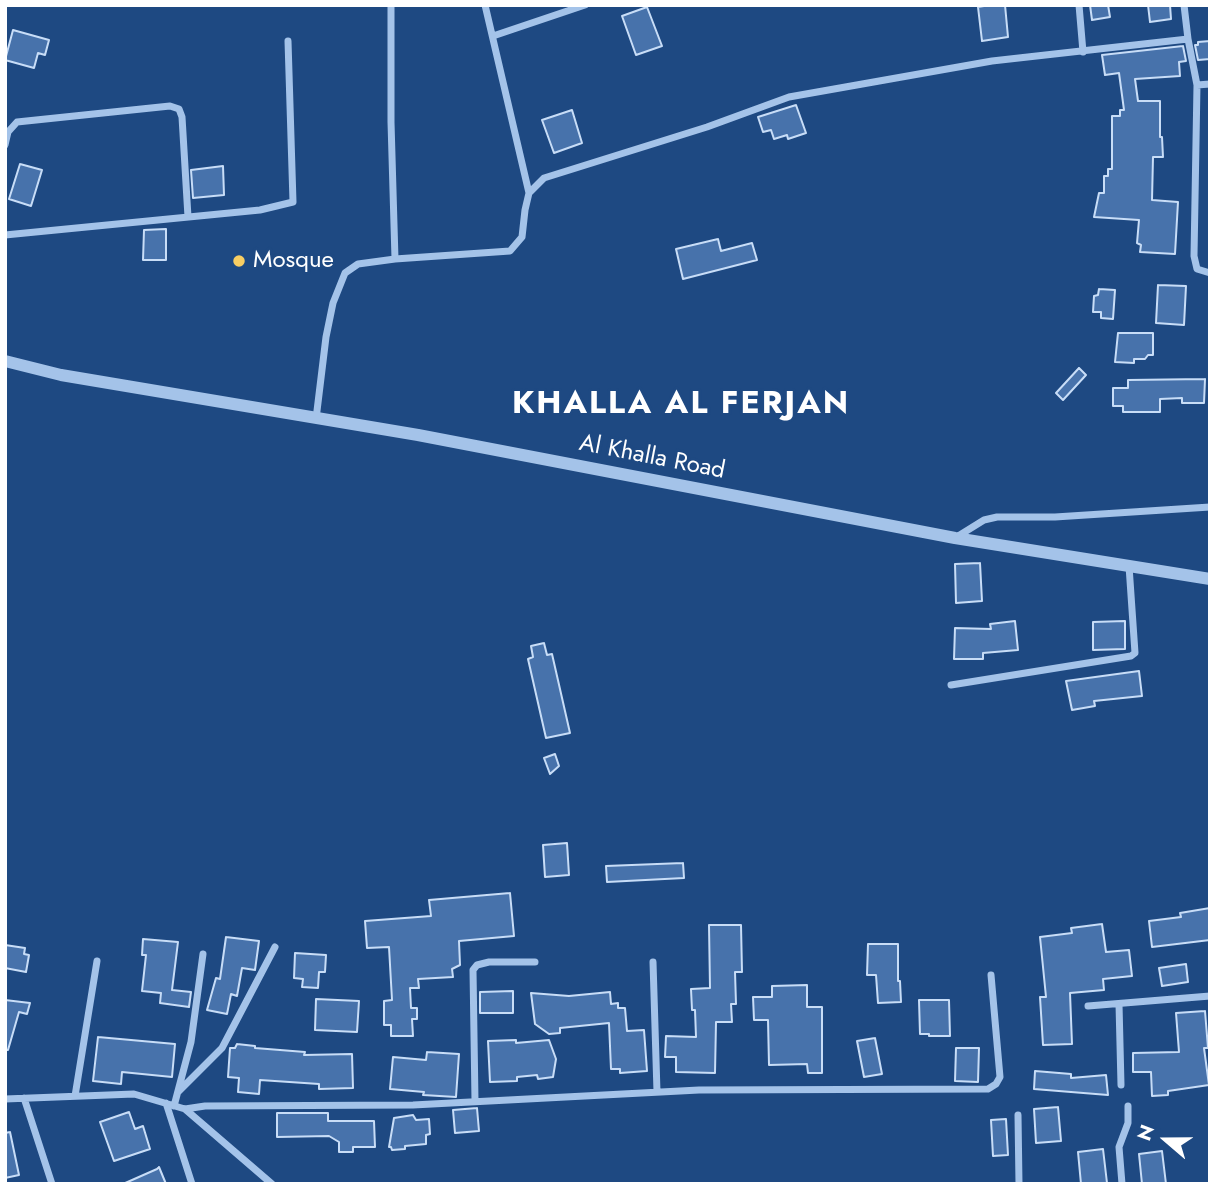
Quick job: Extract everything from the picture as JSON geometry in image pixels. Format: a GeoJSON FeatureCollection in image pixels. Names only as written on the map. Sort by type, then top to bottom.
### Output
{"type":"FeatureCollection","features":[{"type":"Feature","properties":{"kind":"street"},"geometry":{"type":"LineString","coordinates":[[391,5],[395,259]]}},
{"type":"Feature","properties":{"kind":"street"},"geometry":{"type":"LineString","coordinates":[[316,418],[330,314],[345,273],[358,264],[395,259],[510,251],[522,237],[529,193],[485,5]]}},
{"type":"Feature","properties":{"kind":"street"},"geometry":{"type":"LineString","coordinates":[[493,36],[585,5]]}},
{"type":"Feature","properties":{"kind":"street"},"geometry":{"type":"LineString","coordinates":[[1079,5],[1083,52]]}},
{"type":"Feature","properties":{"kind":"street"},"geometry":{"type":"LineString","coordinates":[[1184,5],[1197,85],[1194,256],[1197,269],[1210,273]]}},
{"type":"Feature","properties":{"kind":"street"},"geometry":{"type":"LineString","coordinates":[[529,193],[544,178],[707,127],[789,97],[992,61],[1188,39]]}},
{"type":"Feature","properties":{"kind":"street"},"geometry":{"type":"LineString","coordinates":[[5,234],[260,210],[293,202],[288,41]]}},
{"type":"Feature","properties":{"kind":"street"},"geometry":{"type":"LineString","coordinates":[[1197,85],[1210,84]]}},
{"type":"Feature","properties":{"kind":"street"},"geometry":{"type":"LineString","coordinates":[[5,145],[8,132],[17,122],[170,106],[179,108],[182,117],[188,217]]}},
{"type":"Feature","properties":{"kind":"street","name":"Al Khalla Road"},"geometry":{"type":"LineString","coordinates":[[5,361],[61,375],[431,438],[955,538],[1210,579]]}},
{"type":"Feature","properties":{"kind":"street"},"geometry":{"type":"LineString","coordinates":[[955,538],[984,520],[997,517],[1055,517],[1210,507]]}},
{"type":"Feature","properties":{"kind":"street"},"geometry":{"type":"LineString","coordinates":[[951,685],[1131,656],[1137,648],[1129,566]]}},
{"type":"Feature","properties":{"kind":"street"},"geometry":{"type":"LineString","coordinates":[[178,1093],[222,1048],[275,947]]}},
{"type":"Feature","properties":{"kind":"street"},"geometry":{"type":"LineString","coordinates":[[174,1106],[191,1042],[203,954]]}},
{"type":"Feature","properties":{"kind":"street"},"geometry":{"type":"LineString","coordinates":[[75,1096],[97,961]]}},
{"type":"Feature","properties":{"kind":"street"},"geometry":{"type":"LineString","coordinates":[[475,1101],[473,970],[477,965],[489,962],[535,962]]}},
{"type":"Feature","properties":{"kind":"street"},"geometry":{"type":"LineString","coordinates":[[653,962],[657,1092]]}},
{"type":"Feature","properties":{"kind":"street"},"geometry":{"type":"LineString","coordinates":[[5,1099],[134,1094],[185,1109],[205,1106],[413,1105],[657,1092],[988,1088],[996,1084],[1000,1077],[990,975]]}},
{"type":"Feature","properties":{"kind":"street"},"geometry":{"type":"LineString","coordinates":[[1088,1006],[1210,996]]}},
{"type":"Feature","properties":{"kind":"street"},"geometry":{"type":"LineString","coordinates":[[1119,1003],[1121,1085]]}},
{"type":"Feature","properties":{"kind":"street"},"geometry":{"type":"LineString","coordinates":[[24,1098],[52,1184]]}},
{"type":"Feature","properties":{"kind":"street"},"geometry":{"type":"LineString","coordinates":[[166,1103],[192,1184]]}},
{"type":"Feature","properties":{"kind":"street"},"geometry":{"type":"LineString","coordinates":[[1122,1184],[1119,1147],[1128,1123],[1128,1106]]}},
{"type":"Feature","properties":{"kind":"street"},"geometry":{"type":"LineString","coordinates":[[185,1109],[272,1184]]}},
{"type":"Feature","properties":{"kind":"street"},"geometry":{"type":"LineString","coordinates":[[1018,1115],[1019,1184]]}},
{"type":"Feature","properties":{"kind":"building"},"geometry":{"type":"Polygon","coordinates":[[[1005,5],[1008,37],[982,41],[978,7],[1005,5]]]}},
{"type":"Feature","properties":{"kind":"building"},"geometry":{"type":"Polygon","coordinates":[[[1090,5],[1108,5],[1110,17],[1092,20],[1090,5]]]}},
{"type":"Feature","properties":{"kind":"building"},"geometry":{"type":"Polygon","coordinates":[[[1148,5],[1170,5],[1171,19],[1150,22],[1148,5]]]}},
{"type":"Feature","properties":{"kind":"building"},"geometry":{"type":"Polygon","coordinates":[[[647,7],[662,46],[636,55],[622,16],[647,7]]]}},
{"type":"Feature","properties":{"kind":"building"},"geometry":{"type":"Polygon","coordinates":[[[13,30],[49,40],[45,55],[38,53],[34,68],[5,60],[13,30]]]}},
{"type":"Feature","properties":{"kind":"building"},"geometry":{"type":"Polygon","coordinates":[[[1210,41],[1210,59],[1198,60],[1195,45],[1198,45],[1198,42],[1210,41]]]}},
{"type":"Feature","properties":{"kind":"building"},"geometry":{"type":"Polygon","coordinates":[[[1183,46],[1186,61],[1179,62],[1180,76],[1135,79],[1138,101],[1160,101],[1163,157],[1153,157],[1152,200],[1178,202],[1175,254],[1140,252],[1141,245],[1137,243],[1139,220],[1094,217],[1099,193],[1104,193],[1104,176],[1108,176],[1108,169],[1112,169],[1112,116],[1120,116],[1120,110],[1124,110],[1119,73],[1105,75],[1102,55],[1183,46]]]}},
{"type":"Feature","properties":{"kind":"building"},"geometry":{"type":"Polygon","coordinates":[[[796,105],[806,133],[788,139],[787,135],[774,139],[771,130],[763,132],[758,117],[796,105]]]}},
{"type":"Feature","properties":{"kind":"building"},"geometry":{"type":"Polygon","coordinates":[[[572,110],[582,143],[554,153],[542,120],[572,110]]]}},
{"type":"Feature","properties":{"kind":"building"},"geometry":{"type":"Polygon","coordinates":[[[20,164],[42,170],[31,206],[9,199],[20,164]]]}},
{"type":"Feature","properties":{"kind":"building"},"geometry":{"type":"Polygon","coordinates":[[[223,166],[224,195],[193,198],[191,170],[223,166]]]}},
{"type":"Feature","properties":{"kind":"building"},"geometry":{"type":"Polygon","coordinates":[[[166,229],[166,260],[143,260],[144,230],[166,229]]]}},
{"type":"Feature","properties":{"kind":"building"},"geometry":{"type":"Polygon","coordinates":[[[718,239],[721,251],[752,243],[757,260],[683,279],[676,249],[718,239]]]}},
{"type":"Feature","properties":{"kind":"building"},"geometry":{"type":"Polygon","coordinates":[[[1158,285],[1186,286],[1184,325],[1156,323],[1158,285]]]}},
{"type":"Feature","properties":{"kind":"building"},"geometry":{"type":"Polygon","coordinates":[[[1099,289],[1115,290],[1113,319],[1101,318],[1101,312],[1093,312],[1094,296],[1098,295],[1099,289]]]}},
{"type":"Feature","properties":{"kind":"building"},"geometry":{"type":"Polygon","coordinates":[[[1118,333],[1153,333],[1153,355],[1148,355],[1145,359],[1134,359],[1134,363],[1115,362],[1118,333]]]}},
{"type":"Feature","properties":{"kind":"building"},"geometry":{"type":"Polygon","coordinates":[[[1079,368],[1086,375],[1063,400],[1056,393],[1079,368]]]}},
{"type":"Feature","properties":{"kind":"building"},"geometry":{"type":"Polygon","coordinates":[[[1205,379],[1204,403],[1182,403],[1182,398],[1160,399],[1160,412],[1123,412],[1123,406],[1113,406],[1113,388],[1128,388],[1128,380],[1205,379]]]}},
{"type":"Feature","properties":{"kind":"building"},"geometry":{"type":"Polygon","coordinates":[[[980,563],[982,601],[956,603],[955,564],[980,563]]]}},
{"type":"Feature","properties":{"kind":"building"},"geometry":{"type":"Polygon","coordinates":[[[1015,621],[1018,650],[983,653],[983,659],[954,659],[955,628],[991,629],[990,624],[1015,621]]]}},
{"type":"Feature","properties":{"kind":"building"},"geometry":{"type":"Polygon","coordinates":[[[1125,621],[1125,649],[1093,650],[1093,622],[1125,621]]]}},
{"type":"Feature","properties":{"kind":"building"},"geometry":{"type":"Polygon","coordinates":[[[544,643],[547,655],[552,654],[570,733],[546,738],[528,659],[533,657],[531,646],[544,643]]]}},
{"type":"Feature","properties":{"kind":"building"},"geometry":{"type":"Polygon","coordinates":[[[1139,671],[1142,696],[1094,701],[1095,706],[1072,710],[1066,681],[1139,671]]]}},
{"type":"Feature","properties":{"kind":"building"},"geometry":{"type":"Polygon","coordinates":[[[555,754],[559,766],[550,774],[544,758],[555,754]]]}},
{"type":"Feature","properties":{"kind":"building"},"geometry":{"type":"Polygon","coordinates":[[[567,843],[569,875],[545,877],[543,845],[567,843]]]}},
{"type":"Feature","properties":{"kind":"building"},"geometry":{"type":"Polygon","coordinates":[[[683,863],[684,878],[607,882],[606,866],[683,863]]]}},
{"type":"Feature","properties":{"kind":"building"},"geometry":{"type":"Polygon","coordinates":[[[510,893],[514,936],[459,941],[460,965],[452,969],[453,977],[418,979],[419,988],[410,988],[411,1008],[417,1008],[417,1019],[412,1019],[413,1036],[391,1036],[391,1025],[384,1025],[384,1001],[392,1000],[389,947],[367,948],[365,921],[431,916],[429,900],[510,893]]]}},
{"type":"Feature","properties":{"kind":"building"},"geometry":{"type":"Polygon","coordinates":[[[1210,908],[1210,940],[1152,947],[1149,921],[1181,917],[1180,913],[1210,908]]]}},
{"type":"Feature","properties":{"kind":"building"},"geometry":{"type":"Polygon","coordinates":[[[1102,924],[1106,952],[1129,950],[1132,976],[1103,979],[1104,990],[1070,993],[1072,1044],[1043,1045],[1040,997],[1046,997],[1040,937],[1072,933],[1071,928],[1102,924]]]}},
{"type":"Feature","properties":{"kind":"building"},"geometry":{"type":"Polygon","coordinates":[[[709,925],[741,925],[742,972],[735,972],[736,1004],[731,1004],[732,1022],[716,1022],[715,1073],[676,1072],[676,1057],[665,1057],[666,1036],[696,1037],[691,989],[710,988],[709,925]]]}},
{"type":"Feature","properties":{"kind":"building"},"geometry":{"type":"Polygon","coordinates":[[[226,937],[259,941],[255,970],[242,968],[237,996],[231,994],[227,1014],[207,1010],[216,978],[220,979],[226,937]]]}},
{"type":"Feature","properties":{"kind":"building"},"geometry":{"type":"Polygon","coordinates":[[[143,939],[178,942],[172,990],[191,992],[189,1007],[160,1003],[161,993],[142,991],[146,955],[142,955],[143,939]]]}},
{"type":"Feature","properties":{"kind":"building"},"geometry":{"type":"Polygon","coordinates":[[[868,944],[898,944],[901,1002],[878,1003],[876,975],[867,975],[868,944]]]}},
{"type":"Feature","properties":{"kind":"building"},"geometry":{"type":"Polygon","coordinates":[[[5,945],[25,948],[24,954],[29,955],[26,972],[5,968],[5,945]]]}},
{"type":"Feature","properties":{"kind":"building"},"geometry":{"type":"Polygon","coordinates":[[[295,953],[326,955],[325,972],[319,972],[318,988],[302,987],[303,979],[294,978],[295,953]]]}},
{"type":"Feature","properties":{"kind":"building"},"geometry":{"type":"Polygon","coordinates":[[[1186,964],[1188,982],[1162,986],[1159,968],[1186,964]]]}},
{"type":"Feature","properties":{"kind":"building"},"geometry":{"type":"Polygon","coordinates":[[[807,985],[807,1007],[822,1007],[822,1073],[808,1073],[807,1064],[769,1065],[768,1020],[754,1020],[753,997],[772,997],[772,986],[807,985]]]}},
{"type":"Feature","properties":{"kind":"building"},"geometry":{"type":"Polygon","coordinates":[[[513,991],[513,1013],[480,1013],[480,992],[513,991]]]}},
{"type":"Feature","properties":{"kind":"building"},"geometry":{"type":"Polygon","coordinates":[[[610,992],[611,1004],[618,1003],[618,1008],[625,1008],[627,1031],[644,1030],[647,1071],[620,1073],[620,1069],[611,1069],[609,1023],[560,1028],[560,1033],[549,1034],[535,1024],[531,993],[569,996],[610,992]]]}},
{"type":"Feature","properties":{"kind":"building"},"geometry":{"type":"Polygon","coordinates":[[[316,999],[359,1001],[357,1032],[315,1030],[316,999]]]}},
{"type":"Feature","properties":{"kind":"building"},"geometry":{"type":"Polygon","coordinates":[[[5,1000],[30,1003],[27,1014],[19,1012],[8,1050],[5,1050],[5,1000]]]}},
{"type":"Feature","properties":{"kind":"building"},"geometry":{"type":"Polygon","coordinates":[[[919,1000],[949,1000],[950,1036],[920,1034],[919,1000]]]}},
{"type":"Feature","properties":{"kind":"building"},"geometry":{"type":"Polygon","coordinates":[[[1205,1011],[1208,1048],[1204,1048],[1209,1085],[1152,1096],[1151,1072],[1133,1072],[1133,1053],[1179,1052],[1176,1013],[1205,1011]]]}},
{"type":"Feature","properties":{"kind":"building"},"geometry":{"type":"Polygon","coordinates":[[[98,1037],[175,1044],[172,1077],[122,1072],[121,1084],[93,1081],[98,1037]]]}},
{"type":"Feature","properties":{"kind":"building"},"geometry":{"type":"Polygon","coordinates":[[[875,1038],[882,1074],[864,1077],[857,1041],[875,1038]]]}},
{"type":"Feature","properties":{"kind":"building"},"geometry":{"type":"Polygon","coordinates":[[[516,1040],[516,1043],[549,1040],[556,1059],[553,1077],[538,1079],[537,1075],[517,1077],[517,1081],[490,1082],[488,1041],[516,1040]]]}},
{"type":"Feature","properties":{"kind":"building"},"geometry":{"type":"Polygon","coordinates":[[[237,1044],[305,1052],[304,1055],[352,1054],[353,1088],[319,1089],[319,1084],[260,1080],[259,1094],[238,1092],[239,1078],[228,1077],[230,1048],[235,1048],[237,1044]]]}},
{"type":"Feature","properties":{"kind":"building"},"geometry":{"type":"Polygon","coordinates":[[[956,1048],[979,1048],[978,1082],[955,1081],[956,1048]]]}},
{"type":"Feature","properties":{"kind":"building"},"geometry":{"type":"Polygon","coordinates":[[[427,1052],[459,1054],[456,1097],[390,1089],[393,1057],[426,1060],[427,1052]]]}},
{"type":"Feature","properties":{"kind":"building"},"geometry":{"type":"Polygon","coordinates":[[[1035,1071],[1071,1074],[1071,1078],[1106,1075],[1108,1095],[1034,1089],[1035,1071]]]}},
{"type":"Feature","properties":{"kind":"building"},"geometry":{"type":"Polygon","coordinates":[[[1058,1107],[1061,1141],[1036,1143],[1034,1109],[1058,1107]]]}},
{"type":"Feature","properties":{"kind":"building"},"geometry":{"type":"Polygon","coordinates":[[[477,1108],[479,1131],[455,1133],[453,1110],[477,1108]]]}},
{"type":"Feature","properties":{"kind":"building"},"geometry":{"type":"Polygon","coordinates":[[[129,1112],[135,1129],[143,1126],[150,1149],[114,1161],[100,1122],[129,1112]]]}},
{"type":"Feature","properties":{"kind":"building"},"geometry":{"type":"Polygon","coordinates":[[[277,1113],[328,1113],[328,1121],[374,1121],[375,1147],[353,1147],[353,1152],[339,1152],[339,1142],[329,1136],[277,1137],[277,1113]]]}},
{"type":"Feature","properties":{"kind":"building"},"geometry":{"type":"Polygon","coordinates":[[[413,1115],[416,1120],[429,1119],[430,1134],[426,1135],[426,1144],[392,1150],[389,1147],[394,1118],[413,1115]]]}},
{"type":"Feature","properties":{"kind":"building"},"geometry":{"type":"Polygon","coordinates":[[[1006,1119],[1008,1155],[993,1156],[991,1120],[1006,1119]]]}},
{"type":"Feature","properties":{"kind":"building"},"geometry":{"type":"Polygon","coordinates":[[[10,1132],[19,1175],[5,1178],[5,1133],[10,1132]]]}},
{"type":"Feature","properties":{"kind":"building"},"geometry":{"type":"Polygon","coordinates":[[[1103,1149],[1107,1183],[1081,1184],[1078,1152],[1103,1149]]]}},
{"type":"Feature","properties":{"kind":"building"},"geometry":{"type":"Polygon","coordinates":[[[1162,1151],[1166,1184],[1142,1184],[1139,1154],[1162,1151]]]}},
{"type":"Feature","properties":{"kind":"building"},"geometry":{"type":"Polygon","coordinates":[[[159,1167],[166,1184],[123,1184],[157,1169],[159,1167]]]}},
{"type":"Feature","properties":{"kind":"place","name":"Mosque"},"geometry":{"type":"Point","coordinates":[239,261]}},
{"type":"Feature","properties":{"kind":"district","name":"KHALLA AL FERJAN"},"geometry":{"type":"Point","coordinates":[681,405]}}]}
